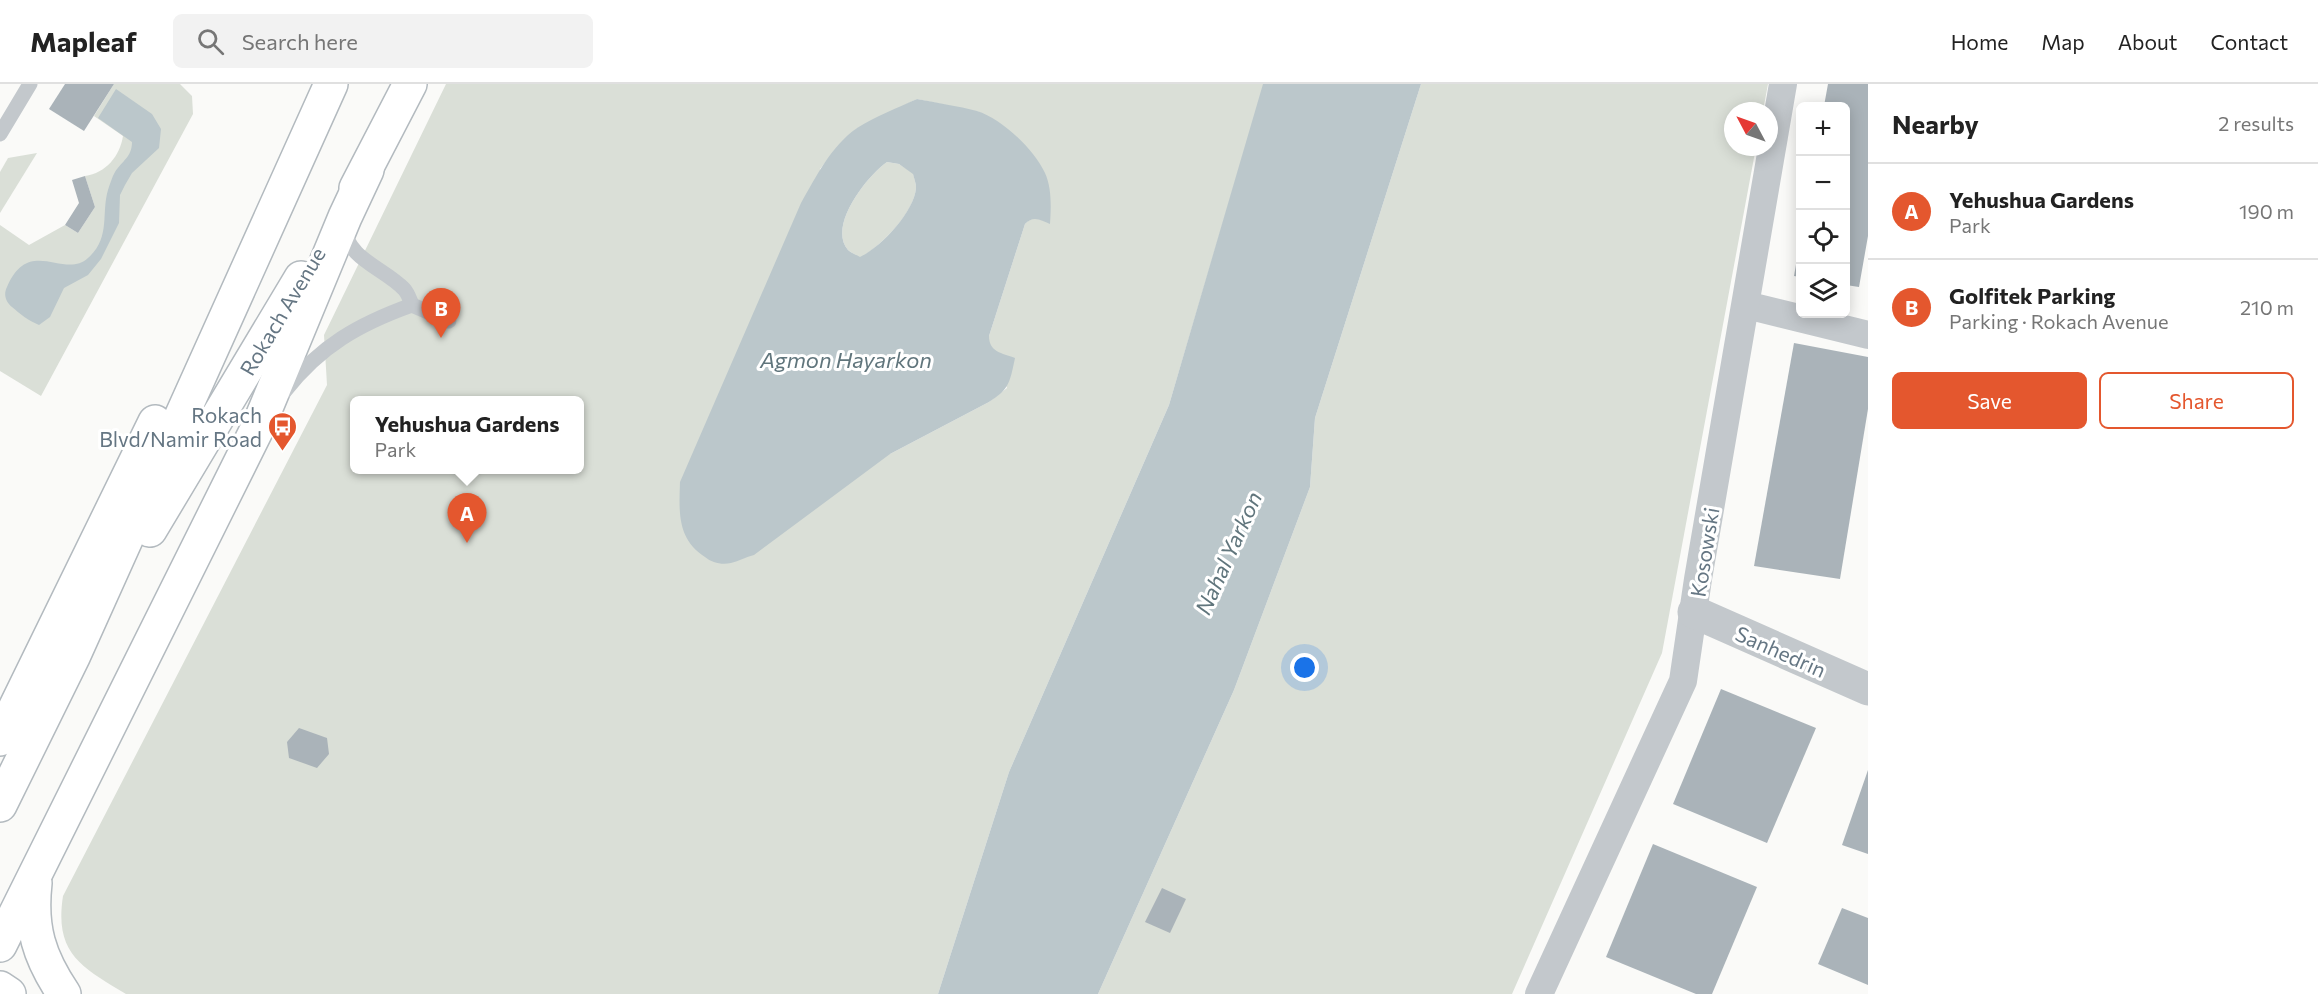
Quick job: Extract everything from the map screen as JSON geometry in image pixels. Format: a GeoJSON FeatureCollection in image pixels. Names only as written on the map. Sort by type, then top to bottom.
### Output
{"type":"FeatureCollection","features":[{"type":"Feature","properties":{"kind":"main road"},"geometry":{"type":"LineString","coordinates":[[0,738],[321,84]]}},
{"type":"Feature","properties":{"kind":"main road","name":"Rokach Avenue"},"geometry":{"type":"LineString","coordinates":[[0,806],[73,657],[331,84]]}},
{"type":"Feature","properties":{"kind":"main road","name":"Rokach Avenue"},"geometry":{"type":"LineString","coordinates":[[73,657],[367,170],[410,84]]}},
{"type":"Feature","properties":{"kind":"main road"},"geometry":{"type":"LineString","coordinates":[[0,945],[258,427],[345,217],[367,170]]}},
{"type":"Feature","properties":{"kind":"main road"},"geometry":{"type":"LineString","coordinates":[[36,869],[33,903],[34,931],[51,975],[64,994]]}},
{"type":"Feature","properties":{"kind":"main road"},"geometry":{"type":"LineString","coordinates":[[0,988],[9,994]]}},
{"type":"Feature","properties":{"kind":"street","name":"Kosowski"},"geometry":{"type":"LineString","coordinates":[[1539,994],[1683,681],[1783,84]]}},
{"type":"Feature","properties":{"kind":"street"},"geometry":{"type":"LineString","coordinates":[[1746,305],[1868,335]]}},
{"type":"Feature","properties":{"kind":"street","name":"Sanhedrin"},"geometry":{"type":"LineString","coordinates":[[1694,612],[1868,689]]}},
{"type":"Feature","properties":{"kind":"lane"},"geometry":{"type":"LineString","coordinates":[[0,134],[30,84]]}},
{"type":"Feature","properties":{"kind":"lane"},"geometry":{"type":"LineString","coordinates":[[345,217],[344,229],[354,251],[405,290],[412,305],[449,321]]}},
{"type":"Feature","properties":{"kind":"lane"},"geometry":{"type":"LineString","coordinates":[[258,427],[297,376],[315,357],[365,324],[412,305]]}},
{"type":"Feature","properties":{"kind":"shaded area"},"geometry":{"type":"Polygon","coordinates":[[[114,84],[180,84],[192,96],[193,114],[41,396],[0,371],[0,225],[29,245],[65,225],[78,233],[95,207],[85,176],[99,171],[111,162],[119,150],[123,136],[94,116],[114,84]]]}},
{"type":"Feature","properties":{"kind":"shaded area"},"geometry":{"type":"Polygon","coordinates":[[[446,84],[1264,84],[1169,405],[1009,772],[938,994],[126,994],[84,966],[67,945],[63,932],[61,916],[63,896],[327,385],[324,335],[446,84]],[[917,99],[856,129],[820,169],[890,454],[989,402],[1007,388],[989,342],[989,336],[1025,224],[1034,218],[1050,223],[1003,126],[979,112],[917,99]]]}},
{"type":"Feature","properties":{"kind":"shaded area"},"geometry":{"type":"Polygon","coordinates":[[[1421,84],[1768,84],[1765,102],[1724,102],[1724,156],[1754,156],[1662,653],[1512,994],[1098,994],[1234,690],[1310,487],[1315,418],[1421,84]]]}},
{"type":"Feature","properties":{"kind":"shaded area"},"geometry":{"type":"Polygon","coordinates":[[[37,153],[0,213],[0,172],[8,158],[37,153]]]}},
{"type":"Feature","properties":{"kind":"shaded area"},"geometry":{"type":"Polygon","coordinates":[[[887,162],[899,164],[913,173],[916,188],[914,198],[895,228],[877,246],[860,258],[848,250],[843,240],[846,215],[861,189],[887,162]]]}},
{"type":"Feature","properties":{"kind":"water","name":"Nahal Yarkon"},"geometry":{"type":"Polygon","coordinates":[[[1263,84],[1421,84],[1315,418],[1310,487],[1234,690],[1098,994],[938,994],[1009,772],[1169,405],[1263,84]]]}},
{"type":"Feature","properties":{"kind":"water"},"geometry":{"type":"Polygon","coordinates":[[[116,89],[152,114],[161,129],[159,148],[132,173],[125,185],[120,195],[119,223],[101,259],[88,275],[64,288],[50,317],[39,325],[10,305],[5,293],[16,272],[26,264],[36,261],[79,263],[88,258],[100,242],[110,183],[132,147],[132,142],[98,118],[116,89]]]}},
{"type":"Feature","properties":{"kind":"water","name":"Agmon Hayarkon"},"geometry":{"type":"Polygon","coordinates":[[[917,99],[970,109],[997,121],[1033,154],[1045,173],[1049,185],[1050,224],[1034,219],[1025,224],[989,336],[994,349],[1015,358],[1008,384],[989,402],[890,454],[754,555],[728,564],[711,561],[696,550],[685,533],[680,514],[680,482],[801,203],[818,173],[848,135],[879,116],[917,99]],[[887,162],[879,169],[861,189],[846,215],[843,240],[848,250],[860,257],[895,228],[914,197],[916,188],[913,174],[899,164],[887,162]]]}},
{"type":"Feature","properties":{"kind":"building"},"geometry":{"type":"Polygon","coordinates":[[[65,84],[114,84],[84,131],[49,109],[65,84]]]}},
{"type":"Feature","properties":{"kind":"building"},"geometry":{"type":"Polygon","coordinates":[[[1828,84],[1868,84],[1868,236],[1859,287],[1850,286],[1850,102],[1825,102],[1828,84]]]}},
{"type":"Feature","properties":{"kind":"building"},"geometry":{"type":"Polygon","coordinates":[[[85,176],[95,207],[78,233],[65,225],[79,203],[72,180],[85,176]]]}},
{"type":"Feature","properties":{"kind":"building"},"geometry":{"type":"Polygon","coordinates":[[[1794,343],[1868,357],[1868,409],[1840,579],[1754,566],[1794,343]]]}},
{"type":"Feature","properties":{"kind":"building"},"geometry":{"type":"Polygon","coordinates":[[[1721,689],[1816,728],[1767,843],[1673,804],[1721,689]]]}},
{"type":"Feature","properties":{"kind":"building"},"geometry":{"type":"Polygon","coordinates":[[[299,728],[327,738],[329,754],[317,768],[289,758],[287,742],[299,728]]]}},
{"type":"Feature","properties":{"kind":"building"},"geometry":{"type":"Polygon","coordinates":[[[1868,770],[1868,854],[1842,845],[1868,770]]]}},
{"type":"Feature","properties":{"kind":"building"},"geometry":{"type":"Polygon","coordinates":[[[1653,844],[1757,887],[1712,994],[1696,994],[1606,957],[1653,844]]]}},
{"type":"Feature","properties":{"kind":"building"},"geometry":{"type":"Polygon","coordinates":[[[1162,888],[1186,899],[1170,933],[1145,922],[1162,888]]]}},
{"type":"Feature","properties":{"kind":"building"},"geometry":{"type":"Polygon","coordinates":[[[1842,908],[1868,918],[1868,985],[1818,964],[1842,908]]]}},
{"type":"Feature","properties":{"kind":"place","name":"Golfitek Parking"},"geometry":{"type":"Point","coordinates":[441,338]}},
{"type":"Feature","properties":{"kind":"place","name":"Rokach Blvd/Namir Road"},"geometry":{"type":"Point","coordinates":[283,452]}},
{"type":"Feature","properties":{"kind":"place","name":"Yehushua Gardens"},"geometry":{"type":"Point","coordinates":[467,543]}}]}
